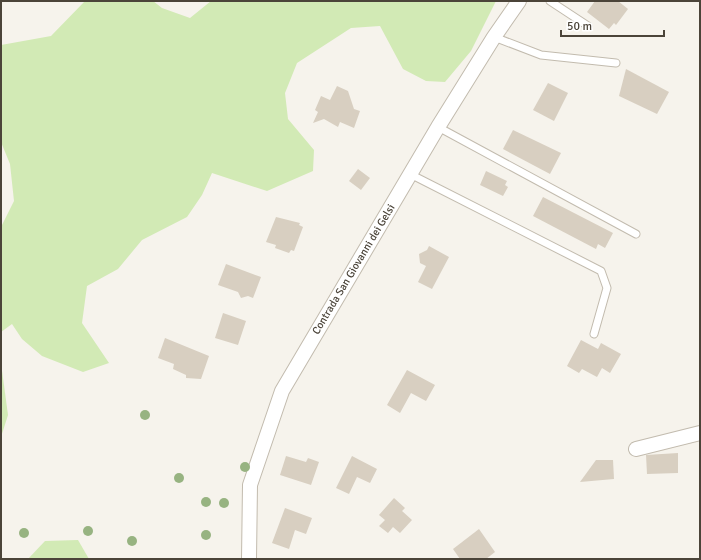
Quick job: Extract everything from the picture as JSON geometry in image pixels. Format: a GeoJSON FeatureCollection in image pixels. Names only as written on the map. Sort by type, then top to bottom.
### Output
{"type":"FeatureCollection","features":[{"type":"Feature","properties":{"kind":"street","name":"Contrada San Giovanni dei Gelsi"},"geometry":{"type":"LineString","coordinates":[[249,559],[250,485],[282,391],[438,127],[494,37],[519,1]]}},
{"type":"Feature","properties":{"kind":"street"},"geometry":{"type":"LineString","coordinates":[[636,449],[700,433]]}},
{"type":"Feature","properties":{"kind":"lane"},"geometry":{"type":"LineString","coordinates":[[550,1],[588,26]]}},
{"type":"Feature","properties":{"kind":"lane"},"geometry":{"type":"LineString","coordinates":[[494,37],[541,55],[616,63]]}},
{"type":"Feature","properties":{"kind":"lane"},"geometry":{"type":"LineString","coordinates":[[438,127],[636,234]]}},
{"type":"Feature","properties":{"kind":"lane"},"geometry":{"type":"LineString","coordinates":[[410,174],[601,271],[607,288],[594,334]]}},
{"type":"Feature","properties":{"kind":"green space"},"geometry":{"type":"Polygon","coordinates":[[[85,1],[153,1],[162,8],[190,18],[211,1],[496,1],[471,51],[445,82],[426,81],[403,69],[380,26],[351,28],[297,63],[285,93],[288,119],[314,150],[313,171],[267,191],[212,173],[202,195],[187,217],[142,240],[118,269],[87,286],[82,323],[109,363],[83,372],[42,356],[22,339],[12,324],[1,332],[1,227],[14,201],[10,164],[1,142],[1,45],[51,36],[85,1]]]}},
{"type":"Feature","properties":{"kind":"green space"},"geometry":{"type":"Polygon","coordinates":[[[1,363],[8,415],[1,437],[1,363]]]}},
{"type":"Feature","properties":{"kind":"green space"},"geometry":{"type":"Polygon","coordinates":[[[78,540],[89,559],[28,559],[45,541],[78,540]]]}},
{"type":"Feature","properties":{"kind":"building"},"geometry":{"type":"Polygon","coordinates":[[[595,1],[618,1],[628,9],[616,25],[614,23],[609,29],[587,12],[595,1]]]}},
{"type":"Feature","properties":{"kind":"building"},"geometry":{"type":"Polygon","coordinates":[[[626,69],[669,92],[657,114],[619,96],[626,69]]]}},
{"type":"Feature","properties":{"kind":"building"},"geometry":{"type":"Polygon","coordinates":[[[548,83],[568,93],[554,121],[533,110],[548,83]]]}},
{"type":"Feature","properties":{"kind":"building"},"geometry":{"type":"Polygon","coordinates":[[[337,86],[348,91],[354,109],[360,111],[354,128],[340,122],[338,127],[324,119],[313,123],[318,112],[315,110],[321,96],[330,100],[337,86]]]}},
{"type":"Feature","properties":{"kind":"building"},"geometry":{"type":"Polygon","coordinates":[[[513,130],[561,153],[550,174],[503,149],[513,130]]]}},
{"type":"Feature","properties":{"kind":"building"},"geometry":{"type":"Polygon","coordinates":[[[358,169],[370,178],[361,190],[349,181],[358,169]]]}},
{"type":"Feature","properties":{"kind":"building"},"geometry":{"type":"Polygon","coordinates":[[[486,171],[507,181],[505,185],[508,187],[503,196],[480,185],[486,171]]]}},
{"type":"Feature","properties":{"kind":"building"},"geometry":{"type":"Polygon","coordinates":[[[543,197],[613,233],[605,248],[598,244],[596,249],[533,216],[543,197]]]}},
{"type":"Feature","properties":{"kind":"building"},"geometry":{"type":"Polygon","coordinates":[[[276,217],[300,223],[299,225],[303,227],[294,251],[291,250],[289,253],[275,248],[276,245],[266,242],[276,217]]]}},
{"type":"Feature","properties":{"kind":"building"},"geometry":{"type":"Polygon","coordinates":[[[429,246],[449,257],[432,289],[418,282],[426,266],[420,263],[419,254],[427,250],[429,246]]]}},
{"type":"Feature","properties":{"kind":"building"},"geometry":{"type":"Polygon","coordinates":[[[226,264],[261,277],[253,298],[248,296],[241,298],[238,292],[218,285],[226,264]]]}},
{"type":"Feature","properties":{"kind":"building"},"geometry":{"type":"Polygon","coordinates":[[[223,313],[246,321],[238,345],[215,338],[223,313]]]}},
{"type":"Feature","properties":{"kind":"building"},"geometry":{"type":"Polygon","coordinates":[[[165,338],[209,356],[201,379],[186,378],[186,375],[173,369],[174,364],[158,358],[165,338]]]}},
{"type":"Feature","properties":{"kind":"building"},"geometry":{"type":"Polygon","coordinates":[[[581,340],[598,349],[601,343],[621,354],[610,373],[602,368],[597,377],[582,369],[579,373],[567,366],[581,340]]]}},
{"type":"Feature","properties":{"kind":"building"},"geometry":{"type":"Polygon","coordinates":[[[407,370],[435,385],[426,401],[411,393],[400,413],[387,405],[407,370]]]}},
{"type":"Feature","properties":{"kind":"building"},"geometry":{"type":"Polygon","coordinates":[[[678,453],[678,473],[647,474],[646,455],[678,453]]]}},
{"type":"Feature","properties":{"kind":"building"},"geometry":{"type":"Polygon","coordinates":[[[286,456],[306,462],[308,458],[319,462],[311,485],[280,475],[286,456]]]}},
{"type":"Feature","properties":{"kind":"building"},"geometry":{"type":"Polygon","coordinates":[[[352,456],[377,469],[370,483],[357,477],[349,494],[336,488],[352,456]]]}},
{"type":"Feature","properties":{"kind":"building"},"geometry":{"type":"Polygon","coordinates":[[[596,460],[613,460],[614,479],[580,482],[596,460]]]}},
{"type":"Feature","properties":{"kind":"building"},"geometry":{"type":"Polygon","coordinates":[[[394,498],[405,508],[402,511],[412,520],[400,533],[393,527],[388,533],[379,526],[385,520],[379,515],[394,498]]]}},
{"type":"Feature","properties":{"kind":"building"},"geometry":{"type":"Polygon","coordinates":[[[285,508],[312,518],[306,534],[295,530],[289,549],[272,543],[285,508]]]}},
{"type":"Feature","properties":{"kind":"building"},"geometry":{"type":"Polygon","coordinates":[[[479,529],[495,552],[486,559],[460,559],[453,549],[479,529]]]}}]}
